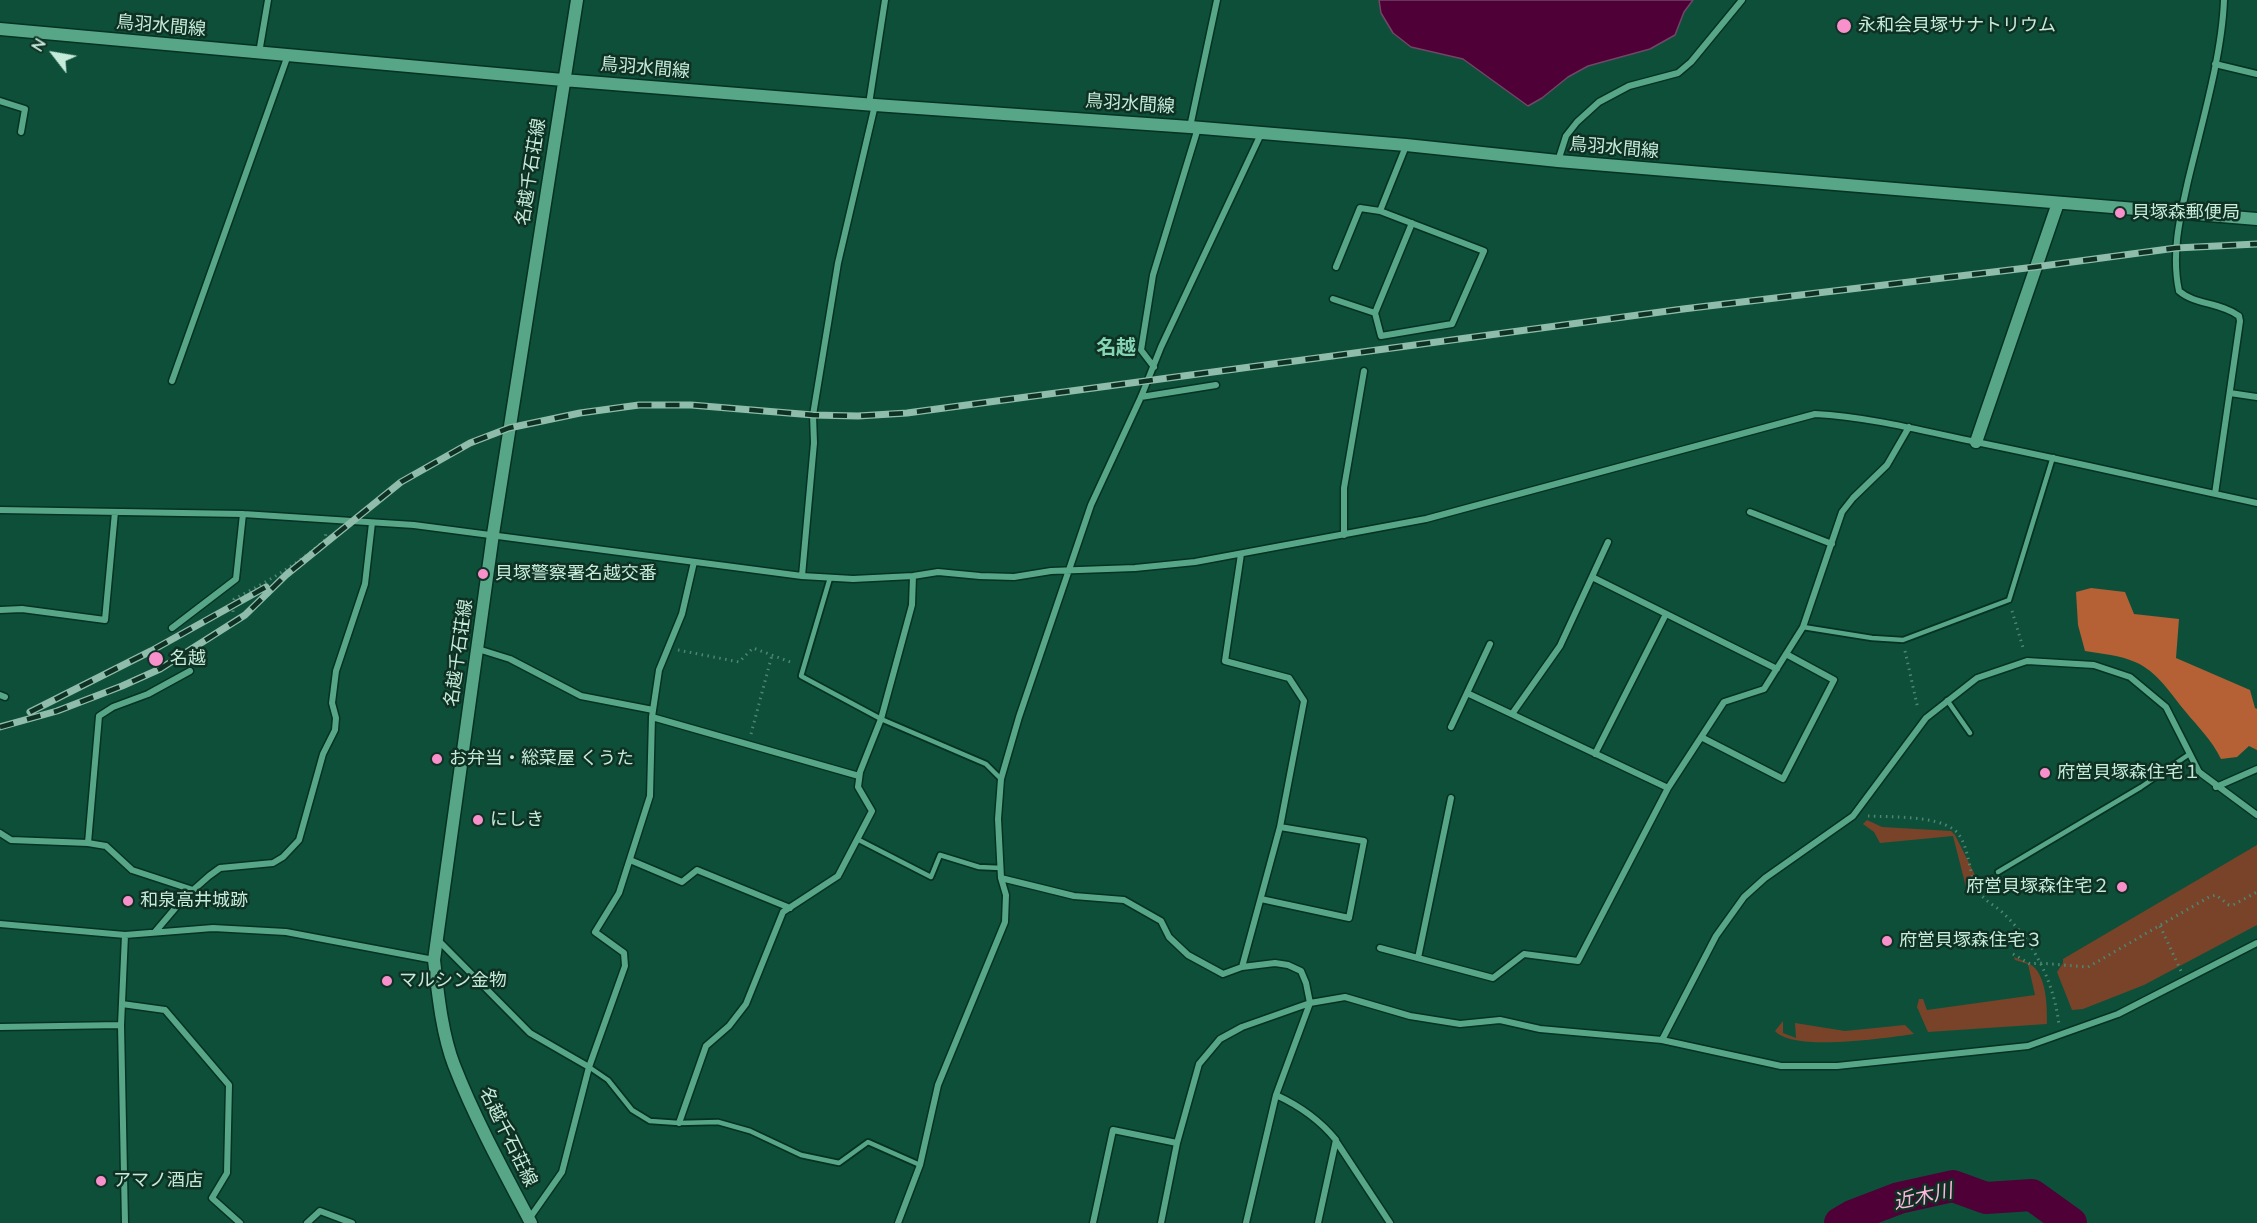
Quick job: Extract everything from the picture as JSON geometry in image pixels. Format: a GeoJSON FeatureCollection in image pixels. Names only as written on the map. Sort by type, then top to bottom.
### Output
{"type":"FeatureCollection","features":[{"type":"Feature","properties":{"kind":"street"},"geometry":{"type":"LineString","coordinates":[[259,53],[268,0]]}},
{"type":"Feature","properties":{"kind":"street","name":"名越千石荘線"},"geometry":{"type":"LineString","coordinates":[[530,1221],[494,1152],[453,1063],[440,1004],[434,960],[493,534],[577,0]]}},
{"type":"Feature","properties":{"kind":"street"},"geometry":{"type":"LineString","coordinates":[[802,576],[814,443],[813,415],[838,263],[872,104],[885,0]]}},
{"type":"Feature","properties":{"kind":"street"},"geometry":{"type":"LineString","coordinates":[[1154,367],[1141,350],[1154,275],[1194,127],[1217,0]]}},
{"type":"Feature","properties":{"kind":"street"},"geometry":{"type":"LineString","coordinates":[[1558,161],[1566,136],[1577,122],[1599,102],[1629,86],[1678,73],[1742,0]]}},
{"type":"Feature","properties":{"kind":"street"},"geometry":{"type":"LineString","coordinates":[[2215,494],[2240,321],[2239,316],[2223,306],[2190,298],[2179,291],[2176,248],[2181,213],[2215,64],[2224,0]]}},
{"type":"Feature","properties":{"kind":"street","name":"鳥羽水間線"},"geometry":{"type":"LineString","coordinates":[[0,29],[563,80],[1194,127],[1558,161],[2257,219]]}},
{"type":"Feature","properties":{"kind":"street"},"geometry":{"type":"LineString","coordinates":[[172,381],[288,55]]}},
{"type":"Feature","properties":{"kind":"street"},"geometry":{"type":"LineString","coordinates":[[2215,64],[2257,74]]}},
{"type":"Feature","properties":{"kind":"street"},"geometry":{"type":"LineString","coordinates":[[0,101],[25,109],[21,132]]}},
{"type":"Feature","properties":{"kind":"street"},"geometry":{"type":"LineString","coordinates":[[898,1223],[920,1165],[938,1085],[1005,921],[1006,895],[1001,878],[998,819],[1001,778],[1019,717],[1091,505],[1141,397],[1161,347],[1262,133]]}},
{"type":"Feature","properties":{"kind":"street"},"geometry":{"type":"LineString","coordinates":[[1380,211],[1406,145]]}},
{"type":"Feature","properties":{"kind":"street"},"geometry":{"type":"LineString","coordinates":[[1977,442],[2058,203]]}},
{"type":"Feature","properties":{"kind":"street"},"geometry":{"type":"LineString","coordinates":[[1336,267],[1360,207],[1380,211],[1484,251],[1452,324],[1381,336],[1375,313],[1412,224]]}},
{"type":"Feature","properties":{"kind":"street"},"geometry":{"type":"LineString","coordinates":[[1333,299],[1375,313]]}},
{"type":"Feature","properties":{"kind":"street"},"geometry":{"type":"LineString","coordinates":[[1344,535],[1344,488],[1364,370]]}},
{"type":"Feature","properties":{"kind":"street"},"geometry":{"type":"LineString","coordinates":[[1141,397],[1216,385]]}},
{"type":"Feature","properties":{"kind":"street"},"geometry":{"type":"LineString","coordinates":[[2230,393],[2257,397]]}},
{"type":"Feature","properties":{"kind":"street"},"geometry":{"type":"LineString","coordinates":[[0,510],[243,514],[414,525],[830,578],[914,576],[938,572],[1014,577],[1051,571],[1135,568],[1195,562],[1426,519],[1815,414],[1843,416],[1909,427],[2257,503]]}},
{"type":"Feature","properties":{"kind":"street"},"geometry":{"type":"LineString","coordinates":[[1380,948],[1493,978],[1524,954],[1578,961],[1668,788],[1724,702],[1764,689],[1777,669],[1803,627],[1842,512],[1852,498],[1887,465],[1909,427]]}},
{"type":"Feature","properties":{"kind":"street"},"geometry":{"type":"LineString","coordinates":[[0,610],[22,609],[105,620],[115,512]]}},
{"type":"Feature","properties":{"kind":"street"},"geometry":{"type":"LineString","coordinates":[[1750,512],[1832,544]]}},
{"type":"Feature","properties":{"kind":"street"},"geometry":{"type":"LineString","coordinates":[[172,628],[236,579],[243,514]]}},
{"type":"Feature","properties":{"kind":"street"},"geometry":{"type":"LineString","coordinates":[[155,932],[193,890],[220,868],[273,863],[283,857],[299,840],[323,754],[335,730],[336,718],[332,703],[336,671],[365,584],[372,523]]}},
{"type":"Feature","properties":{"kind":"street"},"geometry":{"type":"LineString","coordinates":[[1512,714],[1560,646],[1608,542]]}},
{"type":"Feature","properties":{"kind":"street"},"geometry":{"type":"LineString","coordinates":[[1241,554],[1225,661],[1289,678],[1304,700],[1280,826],[1242,967]]}},
{"type":"Feature","properties":{"kind":"street"},"geometry":{"type":"LineString","coordinates":[[530,1221],[562,1172],[589,1067],[625,966],[624,953],[595,932],[620,893],[650,796],[653,714],[659,670],[682,614],[694,562]]}},
{"type":"Feature","properties":{"kind":"street"},"geometry":{"type":"LineString","coordinates":[[679,1123],[706,1046],[729,1026],[746,1004],[783,912],[838,876],[872,811],[858,787],[881,719],[912,605],[914,576]]}},
{"type":"Feature","properties":{"kind":"street"},"geometry":{"type":"LineString","coordinates":[[1592,576],[1777,669]]}},
{"type":"Feature","properties":{"kind":"street"},"geometry":{"type":"LineString","coordinates":[[1595,754],[1666,614]]}},
{"type":"Feature","properties":{"kind":"street"},"geometry":{"type":"LineString","coordinates":[[1451,727],[1490,644]]}},
{"type":"Feature","properties":{"kind":"street"},"geometry":{"type":"LineString","coordinates":[[478,649],[510,659],[581,696],[653,714],[748,745],[860,776]]}},
{"type":"Feature","properties":{"kind":"street"},"geometry":{"type":"LineString","coordinates":[[1701,737],[1784,779],[1834,680],[1786,654]]}},
{"type":"Feature","properties":{"kind":"street"},"geometry":{"type":"LineString","coordinates":[[1662,1040],[1716,936],[1744,897],[1765,878],[1853,816],[1926,718],[1977,678],[2027,661],[2094,665],[2130,677],[2166,707],[2188,755],[2199,772],[2216,787],[2257,815]]}},
{"type":"Feature","properties":{"kind":"street"},"geometry":{"type":"LineString","coordinates":[[88,843],[99,716],[113,707],[148,694],[190,671]]}},
{"type":"Feature","properties":{"kind":"street"},"geometry":{"type":"LineString","coordinates":[[1467,693],[1668,788]]}},
{"type":"Feature","properties":{"kind":"street"},"geometry":{"type":"LineString","coordinates":[[2216,787],[2257,769]]}},
{"type":"Feature","properties":{"kind":"street"},"geometry":{"type":"LineString","coordinates":[[1418,958],[1451,798]]}},
{"type":"Feature","properties":{"kind":"street"},"geometry":{"type":"LineString","coordinates":[[1261,899],[1349,918],[1364,841],[1280,826]]}},
{"type":"Feature","properties":{"kind":"street"},"geometry":{"type":"LineString","coordinates":[[0,833],[11,840],[88,843],[106,846],[132,870],[193,890]]}},
{"type":"Feature","properties":{"kind":"street"},"geometry":{"type":"LineString","coordinates":[[630,860],[682,882],[697,870],[790,908]]}},
{"type":"Feature","properties":{"kind":"street"},"geometry":{"type":"LineString","coordinates":[[1001,878],[1074,896],[1124,900],[1161,921],[1169,937],[1188,955],[1223,974],[1242,967],[1275,963],[1288,965],[1301,971],[1310,1003],[1276,1095],[1246,1223]]}},
{"type":"Feature","properties":{"kind":"street"},"geometry":{"type":"LineString","coordinates":[[0,924],[125,935],[213,928],[286,932],[434,960]]}},
{"type":"Feature","properties":{"kind":"street"},"geometry":{"type":"LineString","coordinates":[[125,935],[121,1025],[125,1223]]}},
{"type":"Feature","properties":{"kind":"street"},"geometry":{"type":"LineString","coordinates":[[436,938],[530,1033],[589,1067]]}},
{"type":"Feature","properties":{"kind":"street"},"geometry":{"type":"LineString","coordinates":[[1161,1223],[1177,1143],[1199,1064],[1220,1039],[1242,1027],[1310,1003],[1345,997],[1410,1016],[1460,1024],[1500,1020],[1540,1029],[1662,1040],[1781,1066],[1837,1066],[2028,1046],[2118,1014],[2257,943]]}},
{"type":"Feature","properties":{"kind":"street"},"geometry":{"type":"LineString","coordinates":[[122,1004],[165,1010],[229,1085],[227,1173],[212,1198],[240,1223]]}},
{"type":"Feature","properties":{"kind":"street"},"geometry":{"type":"LineString","coordinates":[[0,1027],[121,1025]]}},
{"type":"Feature","properties":{"kind":"street"},"geometry":{"type":"LineString","coordinates":[[1276,1095],[1296,1104],[1322,1124],[1336,1140],[1390,1223]]}},
{"type":"Feature","properties":{"kind":"street"},"geometry":{"type":"LineString","coordinates":[[1093,1223],[1113,1130],[1177,1143]]}},
{"type":"Feature","properties":{"kind":"street"},"geometry":{"type":"LineString","coordinates":[[1318,1223],[1336,1140]]}},
{"type":"Feature","properties":{"kind":"street"},"geometry":{"type":"LineString","coordinates":[[307,1223],[320,1211],[352,1223]]}},
{"type":"Feature","properties":{"kind":"lane"},"geometry":{"type":"LineString","coordinates":[[1803,627],[1872,638],[1903,640],[2008,600],[2054,457]]}},
{"type":"Feature","properties":{"kind":"lane"},"geometry":{"type":"LineString","coordinates":[[830,578],[801,676],[881,719],[986,764],[1001,778]]}},
{"type":"Feature","properties":{"kind":"lane"},"geometry":{"type":"LineString","coordinates":[[1947,700],[1970,733]]}},
{"type":"Feature","properties":{"kind":"lane"},"geometry":{"type":"LineString","coordinates":[[1998,872],[2141,787],[2188,755]]}},
{"type":"Feature","properties":{"kind":"lane"},"geometry":{"type":"LineString","coordinates":[[857,839],[931,877],[940,855],[979,867],[1000,868]]}},
{"type":"Feature","properties":{"kind":"lane"},"geometry":{"type":"LineString","coordinates":[[589,1067],[608,1080],[632,1110],[650,1121],[718,1122],[750,1131],[801,1155],[840,1163],[868,1142],[920,1165]]}},
{"type":"Feature","properties":{"kind":"path"},"geometry":{"type":"LineString","coordinates":[[233,612],[234,599],[268,582],[325,540],[327,520]]}},
{"type":"Feature","properties":{"kind":"path"},"geometry":{"type":"LineString","coordinates":[[2008,600],[2027,661]]}},
{"type":"Feature","properties":{"kind":"path"},"geometry":{"type":"LineString","coordinates":[[1903,640],[1918,711]]}},
{"type":"Feature","properties":{"kind":"path"},"geometry":{"type":"LineString","coordinates":[[668,648],[739,662],[753,648],[804,667]]}},
{"type":"Feature","properties":{"kind":"path"},"geometry":{"type":"LineString","coordinates":[[748,745],[772,655]]}},
{"type":"Feature","properties":{"kind":"path"},"geometry":{"type":"LineString","coordinates":[[1853,816],[1943,822],[1956,831],[1964,842],[1968,864],[1983,898],[2001,912],[2028,941],[2040,963],[2056,1002],[2061,1035]]}},
{"type":"Feature","properties":{"kind":"path"},"geometry":{"type":"LineString","coordinates":[[2013,954],[2030,964],[2088,967],[2216,895],[2229,905],[2233,905],[2257,892]]}},
{"type":"Feature","properties":{"kind":"path"},"geometry":{"type":"LineString","coordinates":[[2160,926],[2184,980]]}},
{"type":"Feature","properties":{"kind":"shaded area"},"geometry":{"type":"Polygon","coordinates":[[[1379,0],[1693,0],[1684,12],[1675,35],[1650,49],[1588,66],[1568,77],[1528,106],[1463,59],[1411,47],[1393,33],[1381,13],[1379,0]]]}},
{"type":"Feature","properties":{"kind":"shaded area"},"geometry":{"type":"Polygon","coordinates":[[[2091,588],[2125,592],[2134,614],[2179,619],[2176,658],[2250,690],[2257,709],[2257,750],[2249,746],[2237,757],[2221,759],[2204,734],[2150,671],[2123,658],[2085,651],[2078,625],[2076,592],[2091,588]]]}},
{"type":"Feature","properties":{"kind":"shaded area"},"geometry":{"type":"Polygon","coordinates":[[[1867,820],[1882,827],[1951,831],[1979,883],[1966,887],[1953,836],[1880,843],[1874,832],[1863,824],[1867,820]]]}},
{"type":"Feature","properties":{"kind":"shaded area"},"geometry":{"type":"Polygon","coordinates":[[[2257,845],[2257,925],[2144,985],[2083,1009],[2072,1010],[2057,972],[2063,959],[2257,845]]]}},
{"type":"Feature","properties":{"kind":"shaded area"},"geometry":{"type":"Polygon","coordinates":[[[2014,957],[2031,965],[2035,968],[2042,980],[2046,995],[2047,1024],[1928,1032],[1917,1007],[1919,999],[1923,999],[1927,1010],[2035,995],[2028,964],[2015,960],[2014,957]]]}},
{"type":"Feature","properties":{"kind":"shaded area"},"geometry":{"type":"Polygon","coordinates":[[[1783,1021],[1783,1033],[1796,1038],[1795,1023],[1845,1031],[1905,1025],[1914,1034],[1841,1042],[1801,1041],[1785,1037],[1775,1031],[1783,1021]]]}},
{"type":"Feature","properties":{"kind":"waterway","name":"近木川"},"geometry":{"type":"LineString","coordinates":[[1840,1223],[1899,1198],[1953,1186],[1986,1198],[2032,1195],[2071,1223]]}},
{"type":"Feature","properties":{"kind":"railway"},"geometry":{"type":"LineString","coordinates":[[0,727],[57,711],[160,669],[245,615],[286,575],[401,482],[470,443],[509,428],[580,413],[639,405],[691,405],[813,415],[858,416],[907,413],[1683,309],[2176,248],[2257,244]]}},
{"type":"Feature","properties":{"kind":"railway"},"geometry":{"type":"LineString","coordinates":[[30,712],[151,651],[266,587]]}},
{"type":"Feature","properties":{"kind":"place","name":"永和会貝塚サナトリウム"},"geometry":{"type":"Point","coordinates":[1844,26]}},
{"type":"Feature","properties":{"kind":"place","name":"貝塚森郵便局"},"geometry":{"type":"Point","coordinates":[2120,213]}},
{"type":"Feature","properties":{"kind":"place","name":"貝塚警察署名越交番"},"geometry":{"type":"Point","coordinates":[483,574]}},
{"type":"Feature","properties":{"kind":"place","name":"名越"},"geometry":{"type":"Point","coordinates":[156,659]}},
{"type":"Feature","properties":{"kind":"place","name":"お弁当・総菜屋 くうた"},"geometry":{"type":"Point","coordinates":[437,759]}},
{"type":"Feature","properties":{"kind":"place","name":"府営貝塚森住宅１"},"geometry":{"type":"Point","coordinates":[2045,773]}},
{"type":"Feature","properties":{"kind":"place","name":"にしき"},"geometry":{"type":"Point","coordinates":[478,820]}},
{"type":"Feature","properties":{"kind":"place","name":"府営貝塚森住宅２"},"geometry":{"type":"Point","coordinates":[2122,887]}},
{"type":"Feature","properties":{"kind":"place","name":"和泉高井城跡"},"geometry":{"type":"Point","coordinates":[128,901]}},
{"type":"Feature","properties":{"kind":"place","name":"府営貝塚森住宅３"},"geometry":{"type":"Point","coordinates":[1887,941]}},
{"type":"Feature","properties":{"kind":"place","name":"マルシン金物"},"geometry":{"type":"Point","coordinates":[387,981]}},
{"type":"Feature","properties":{"kind":"place","name":"アマノ酒店"},"geometry":{"type":"Point","coordinates":[101,1181]}},
{"type":"Feature","properties":{"kind":"district","name":"名越"},"geometry":{"type":"Point","coordinates":[1116,348]}}]}
